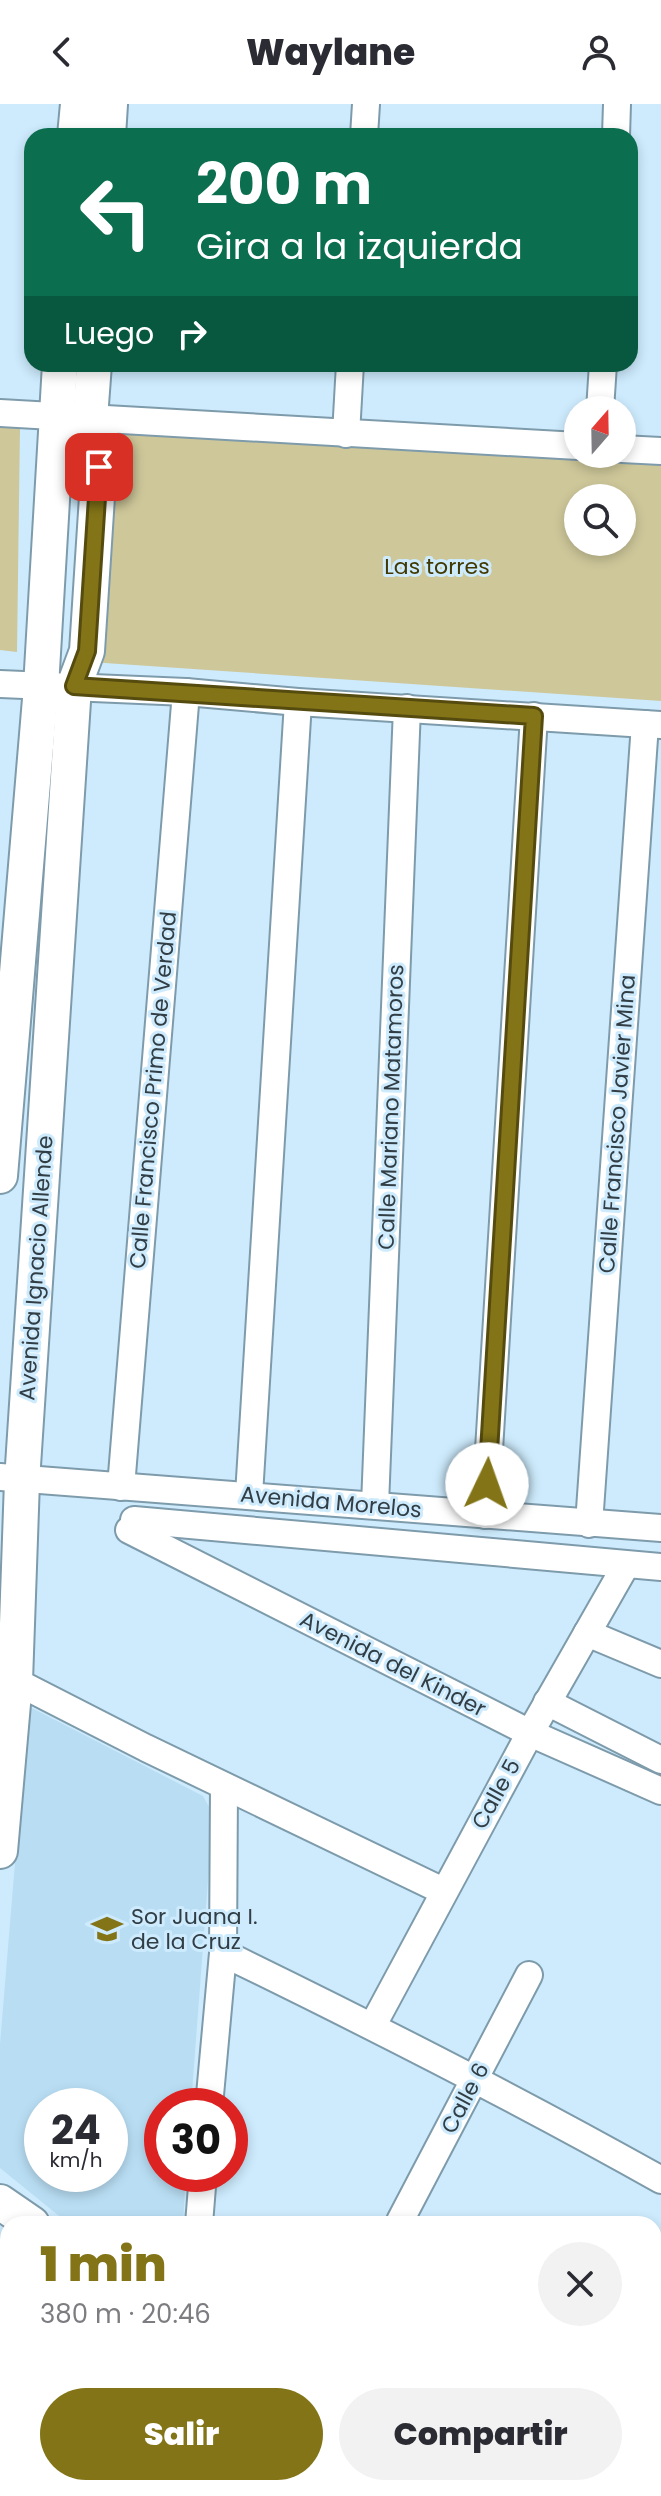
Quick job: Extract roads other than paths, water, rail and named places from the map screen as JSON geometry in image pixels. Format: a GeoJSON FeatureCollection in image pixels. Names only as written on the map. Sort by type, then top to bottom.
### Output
{"type":"FeatureCollection","features":[{"type":"Feature","properties":{"kind":"street"},"geometry":{"type":"LineString","coordinates":[[76,128],[78,104]]}},
{"type":"Feature","properties":{"kind":"street"},"geometry":{"type":"LineString","coordinates":[[108,128],[110,104]]}},
{"type":"Feature","properties":{"kind":"street"},"geometry":{"type":"LineString","coordinates":[[364,128],[366,104]]}},
{"type":"Feature","properties":{"kind":"street"},"geometry":{"type":"LineString","coordinates":[[616,128],[617,104]]}},
{"type":"Feature","properties":{"kind":"street"},"geometry":{"type":"LineString","coordinates":[[57,686],[60,372]]}},
{"type":"Feature","properties":{"kind":"street"},"geometry":{"type":"LineString","coordinates":[[57,686],[87,651],[101,435],[90,418],[93,372]]}},
{"type":"Feature","properties":{"kind":"street"},"geometry":{"type":"LineString","coordinates":[[346,434],[350,372]]}},
{"type":"Feature","properties":{"kind":"street"},"geometry":{"type":"LineString","coordinates":[[601,396],[602,372]]}},
{"type":"Feature","properties":{"kind":"street"},"geometry":{"type":"LineString","coordinates":[[0,413],[564,445]]}},
{"type":"Feature","properties":{"kind":"street"},"geometry":{"type":"LineString","coordinates":[[636,450],[661,451]]}},
{"type":"Feature","properties":{"kind":"street"},"geometry":{"type":"LineString","coordinates":[[0,684],[186,692],[653,724]]}},
{"type":"Feature","properties":{"kind":"street","name":"Avenida Ignacio Allende"},"geometry":{"type":"LineString","coordinates":[[0,1176],[57,686]]}},
{"type":"Feature","properties":{"kind":"street","name":"Avenida Ignacio Allende"},"geometry":{"type":"LineString","coordinates":[[0,1851],[11,1479],[57,686]]}},
{"type":"Feature","properties":{"kind":"street","name":"Calle Francisco Primo de Verdad"},"geometry":{"type":"LineString","coordinates":[[121,1487],[186,692]]}},
{"type":"Feature","properties":{"kind":"street"},"geometry":{"type":"LineString","coordinates":[[249,1495],[298,702]]}},
{"type":"Feature","properties":{"kind":"street","name":"Calle Mariano Matamoros"},"geometry":{"type":"LineString","coordinates":[[375,1505],[407,708]]}},
{"type":"Feature","properties":{"kind":"street"},"geometry":{"type":"LineString","coordinates":[[485,1515],[534,716]]}},
{"type":"Feature","properties":{"kind":"street","name":"Calle Francisco Javier Mina"},"geometry":{"type":"LineString","coordinates":[[589,1524],[653,724]]}},
{"type":"Feature","properties":{"kind":"street","name":"Avenida Morelos"},"geometry":{"type":"LineString","coordinates":[[11,1479],[661,1528]]}},
{"type":"Feature","properties":{"kind":"street","name":"Avenida Morelos"},"geometry":{"type":"LineString","coordinates":[[131,1525],[661,1567]]}},
{"type":"Feature","properties":{"kind":"street","name":"Avenida del Kinder"},"geometry":{"type":"LineString","coordinates":[[131,1525],[530,1733],[661,1791]]}},
{"type":"Feature","properties":{"kind":"street","name":"Calle 5"},"geometry":{"type":"LineString","coordinates":[[373,2025],[443,1891],[626,1565]]}},
{"type":"Feature","properties":{"kind":"street"},"geometry":{"type":"LineString","coordinates":[[587,1633],[661,1664]]}},
{"type":"Feature","properties":{"kind":"street"},"geometry":{"type":"LineString","coordinates":[[7,1679],[443,1891]]}},
{"type":"Feature","properties":{"kind":"street"},"geometry":{"type":"LineString","coordinates":[[547,1702],[661,1760]]}},
{"type":"Feature","properties":{"kind":"street"},"geometry":{"type":"LineString","coordinates":[[211,2088],[223,1953],[224,1786]]}},
{"type":"Feature","properties":{"kind":"street"},"geometry":{"type":"LineString","coordinates":[[223,1953],[373,2025],[661,2180]]}},
{"type":"Feature","properties":{"kind":"street","name":"Calle 6"},"geometry":{"type":"LineString","coordinates":[[403,2216],[529,1975]]}},
{"type":"Feature","properties":{"kind":"street"},"geometry":{"type":"LineString","coordinates":[[200,2216],[202,2192]]}},
{"type":"Feature","properties":{"kind":"street"},"geometry":{"type":"LineString","coordinates":[[0,2202],[20,2216]]}},
{"type":"Feature","properties":{"kind":"place","name":"Sor Juana I. de la Cruz"},"geometry":{"type":"Point","coordinates":[107,1929]}},
{"type":"Feature","properties":{"kind":"park label","name":"Las torres"},"geometry":{"type":"Point","coordinates":[437,566]}}]}
